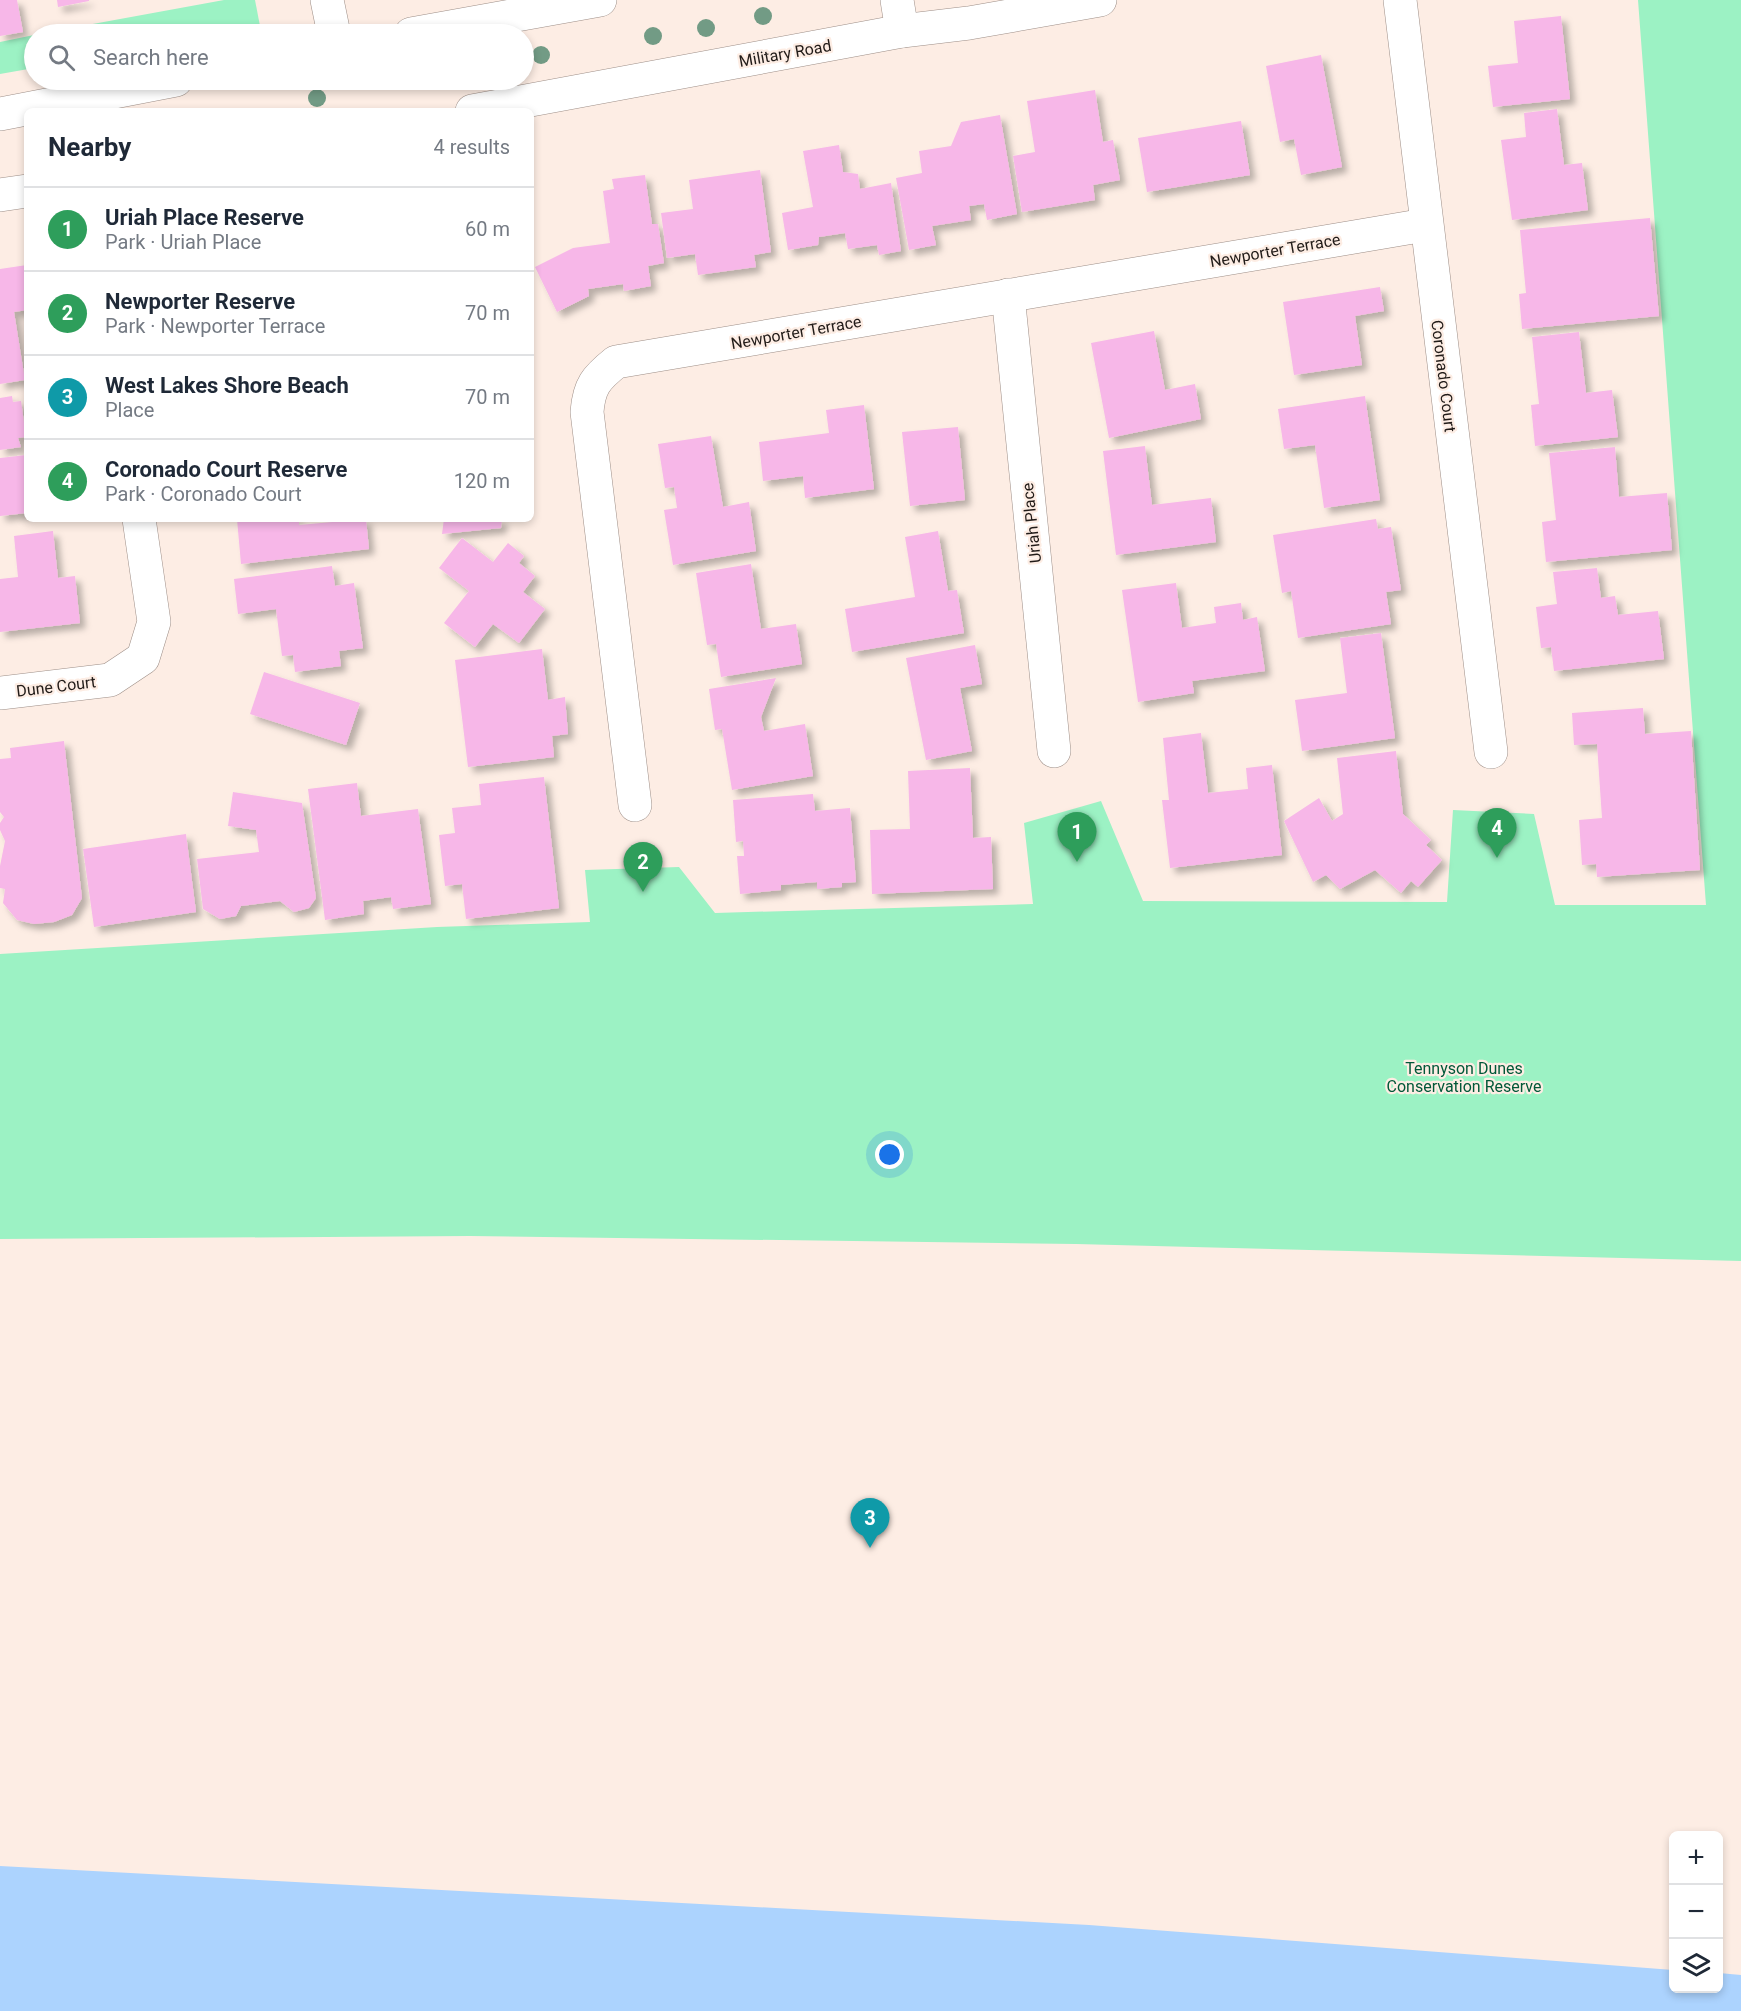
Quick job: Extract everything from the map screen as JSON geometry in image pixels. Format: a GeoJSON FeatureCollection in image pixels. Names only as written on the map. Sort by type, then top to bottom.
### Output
{"type":"FeatureCollection","features":[{"type":"Feature","properties":{"kind":"street"},"geometry":{"type":"LineString","coordinates":[[327,0],[332,24]]}},
{"type":"Feature","properties":{"kind":"street"},"geometry":{"type":"LineString","coordinates":[[467,24],[600,0]]}},
{"type":"Feature","properties":{"kind":"street","name":"Military Road"},"geometry":{"type":"LineString","coordinates":[[486,108],[900,16],[969,23],[1100,0]]}},
{"type":"Feature","properties":{"kind":"street","name":"Coronado Court"},"geometry":{"type":"LineString","coordinates":[[1400,0],[1425,225],[1491,752]]}},
{"type":"Feature","properties":{"kind":"street"},"geometry":{"type":"LineString","coordinates":[[31,108],[124,90]]}},
{"type":"Feature","properties":{"kind":"street"},"geometry":{"type":"LineString","coordinates":[[0,114],[24,109]]}},
{"type":"Feature","properties":{"kind":"street"},"geometry":{"type":"LineString","coordinates":[[0,195],[24,191]]}},
{"type":"Feature","properties":{"kind":"street","name":"Newporter Terrace"},"geometry":{"type":"LineString","coordinates":[[634,805],[587,412],[588,395],[598,377],[616,362],[1425,225]]}},
{"type":"Feature","properties":{"kind":"street","name":"Uriah Place"},"geometry":{"type":"LineString","coordinates":[[1008,295],[1054,751]]}},
{"type":"Feature","properties":{"kind":"street","name":"Dune Court"},"geometry":{"type":"LineString","coordinates":[[0,693],[110,680],[143,658],[154,622],[139,522]]}},
{"type":"Feature","properties":{"kind":"green space"},"geometry":{"type":"Polygon","coordinates":[[[224,0],[255,0],[260,24],[93,24],[224,0]]]}},
{"type":"Feature","properties":{"kind":"green space","name":"Tennyson Dunes Conservation Reserve"},"geometry":{"type":"Polygon","coordinates":[[[1638,0],[1741,0],[1741,1261],[1076,1244],[470,1236],[0,1239],[0,954],[437,927],[590,922],[585,870],[679,867],[715,913],[1033,904],[1024,823],[1101,801],[1143,901],[1447,902],[1453,810],[1534,814],[1555,905],[1706,905],[1638,0]]]}},
{"type":"Feature","properties":{"kind":"green space"},"geometry":{"type":"Polygon","coordinates":[[[24,37],[24,70],[0,74],[0,42],[24,37]]]}},
{"type":"Feature","properties":{"kind":"water"},"geometry":{"type":"Polygon","coordinates":[[[0,1866],[1089,1925],[1669,1970],[1669,1993],[1723,1993],[1723,1973],[1741,1975],[1741,2011],[0,2011],[0,1866]]]}},
{"type":"Feature","properties":{"kind":"building"},"geometry":{"type":"Polygon","coordinates":[[[0,0],[17,0],[23,32],[0,36],[0,0]]]}},
{"type":"Feature","properties":{"kind":"building"},"geometry":{"type":"Polygon","coordinates":[[[57,0],[89,0],[89,1],[58,7],[57,0]]]}},
{"type":"Feature","properties":{"kind":"building"},"geometry":{"type":"Polygon","coordinates":[[[1561,16],[1570,99],[1493,107],[1488,66],[1518,63],[1514,21],[1561,16]]]}},
{"type":"Feature","properties":{"kind":"building"},"geometry":{"type":"Polygon","coordinates":[[[1321,55],[1342,167],[1301,175],[1294,139],[1280,142],[1266,66],[1321,55]]]}},
{"type":"Feature","properties":{"kind":"building"},"geometry":{"type":"Polygon","coordinates":[[[1095,90],[1103,142],[1113,140],[1120,180],[1093,185],[1095,200],[1022,212],[1013,156],[1035,152],[1027,101],[1095,90]]]}},
{"type":"Feature","properties":{"kind":"building"},"geometry":{"type":"Polygon","coordinates":[[[1557,109],[1564,165],[1582,163],[1588,210],[1512,220],[1501,140],[1526,137],[1524,113],[1557,109]]]}},
{"type":"Feature","properties":{"kind":"building"},"geometry":{"type":"Polygon","coordinates":[[[1000,115],[1017,214],[987,220],[984,204],[969,206],[971,220],[932,226],[936,245],[909,250],[896,178],[922,173],[919,151],[951,146],[961,122],[1000,115]]]}},
{"type":"Feature","properties":{"kind":"building"},"geometry":{"type":"Polygon","coordinates":[[[1241,121],[1250,175],[1147,192],[1138,138],[1241,121]]]}},
{"type":"Feature","properties":{"kind":"building"},"geometry":{"type":"Polygon","coordinates":[[[839,145],[843,172],[858,174],[860,189],[891,183],[901,251],[879,255],[877,245],[848,249],[845,233],[819,237],[818,245],[788,250],[782,213],[813,207],[803,151],[839,145]]]}},
{"type":"Feature","properties":{"kind":"building"},"geometry":{"type":"Polygon","coordinates":[[[760,170],[771,252],[754,255],[756,267],[698,275],[695,254],[667,258],[661,213],[693,209],[689,180],[760,170]]]}},
{"type":"Feature","properties":{"kind":"building"},"geometry":{"type":"Polygon","coordinates":[[[645,175],[652,224],[658,224],[664,263],[648,266],[651,286],[624,291],[623,284],[588,289],[589,296],[557,312],[535,267],[573,248],[610,243],[603,191],[614,189],[612,179],[645,175]]]}},
{"type":"Feature","properties":{"kind":"building"},"geometry":{"type":"Polygon","coordinates":[[[1650,218],[1659,316],[1522,329],[1519,294],[1526,293],[1520,230],[1650,218]]]}},
{"type":"Feature","properties":{"kind":"building"},"geometry":{"type":"Polygon","coordinates":[[[24,265],[24,310],[14,312],[24,380],[0,384],[0,269],[24,265]]]}},
{"type":"Feature","properties":{"kind":"building"},"geometry":{"type":"Polygon","coordinates":[[[1380,287],[1384,311],[1355,316],[1362,365],[1294,375],[1283,302],[1380,287]]]}},
{"type":"Feature","properties":{"kind":"building"},"geometry":{"type":"Polygon","coordinates":[[[1154,331],[1165,390],[1195,384],[1201,419],[1109,438],[1091,343],[1154,331]]]}},
{"type":"Feature","properties":{"kind":"building"},"geometry":{"type":"Polygon","coordinates":[[[1579,332],[1586,393],[1612,390],[1618,437],[1535,446],[1531,405],[1539,404],[1532,337],[1579,332]]]}},
{"type":"Feature","properties":{"kind":"building"},"geometry":{"type":"Polygon","coordinates":[[[12,396],[13,402],[21,401],[24,437],[18,438],[21,447],[0,450],[0,398],[12,396]]]}},
{"type":"Feature","properties":{"kind":"building"},"geometry":{"type":"Polygon","coordinates":[[[1365,396],[1380,500],[1324,508],[1315,445],[1284,449],[1278,409],[1365,396]]]}},
{"type":"Feature","properties":{"kind":"building"},"geometry":{"type":"Polygon","coordinates":[[[864,405],[874,489],[805,498],[803,476],[763,481],[759,442],[829,433],[826,410],[864,405]]]}},
{"type":"Feature","properties":{"kind":"building"},"geometry":{"type":"Polygon","coordinates":[[[958,427],[965,500],[910,506],[902,432],[958,427]]]}},
{"type":"Feature","properties":{"kind":"building"},"geometry":{"type":"Polygon","coordinates":[[[711,436],[723,507],[749,502],[756,551],[673,565],[664,510],[677,508],[674,487],[665,488],[658,444],[711,436]]]}},
{"type":"Feature","properties":{"kind":"building"},"geometry":{"type":"Polygon","coordinates":[[[1145,446],[1152,505],[1211,498],[1216,542],[1116,555],[1103,451],[1145,446]]]}},
{"type":"Feature","properties":{"kind":"building"},"geometry":{"type":"Polygon","coordinates":[[[1615,447],[1619,497],[1667,493],[1672,550],[1546,562],[1542,522],[1556,520],[1549,453],[1615,447]]]}},
{"type":"Feature","properties":{"kind":"building"},"geometry":{"type":"Polygon","coordinates":[[[24,455],[24,513],[0,516],[0,458],[24,455]]]}},
{"type":"Feature","properties":{"kind":"building"},"geometry":{"type":"Polygon","coordinates":[[[1376,519],[1378,529],[1391,527],[1401,590],[1386,592],[1391,624],[1298,638],[1291,591],[1282,593],[1273,535],[1376,519]]]}},
{"type":"Feature","properties":{"kind":"building"},"geometry":{"type":"Polygon","coordinates":[[[237,522],[299,522],[299,525],[366,522],[369,549],[241,564],[237,522]]]}},
{"type":"Feature","properties":{"kind":"building"},"geometry":{"type":"Polygon","coordinates":[[[444,522],[502,522],[501,528],[442,534],[444,522]]]}},
{"type":"Feature","properties":{"kind":"building"},"geometry":{"type":"Polygon","coordinates":[[[53,531],[58,578],[75,576],[80,623],[0,632],[0,579],[18,577],[14,536],[53,531]]]}},
{"type":"Feature","properties":{"kind":"building"},"geometry":{"type":"Polygon","coordinates":[[[938,531],[948,591],[957,590],[964,633],[852,652],[845,609],[915,597],[905,537],[938,531]]]}},
{"type":"Feature","properties":{"kind":"building"},"geometry":{"type":"Polygon","coordinates":[[[462,538],[493,562],[508,543],[524,556],[519,563],[535,576],[523,592],[545,609],[519,643],[493,624],[475,647],[444,623],[469,591],[439,568],[462,538]]]}},
{"type":"Feature","properties":{"kind":"building"},"geometry":{"type":"Polygon","coordinates":[[[751,564],[761,629],[796,624],[802,664],[721,677],[716,644],[707,645],[696,573],[751,564]]]}},
{"type":"Feature","properties":{"kind":"building"},"geometry":{"type":"Polygon","coordinates":[[[332,566],[335,586],[354,583],[363,648],[339,651],[341,666],[295,672],[293,655],[282,656],[276,609],[238,614],[234,579],[332,566]]]}},
{"type":"Feature","properties":{"kind":"building"},"geometry":{"type":"Polygon","coordinates":[[[1597,568],[1601,598],[1615,596],[1618,615],[1658,611],[1664,659],[1554,671],[1551,647],[1541,648],[1536,607],[1557,604],[1553,572],[1597,568]]]}},
{"type":"Feature","properties":{"kind":"building"},"geometry":{"type":"Polygon","coordinates":[[[1176,583],[1182,628],[1216,623],[1214,607],[1241,603],[1243,620],[1257,617],[1265,671],[1192,681],[1194,693],[1138,702],[1122,590],[1176,583]]]}},
{"type":"Feature","properties":{"kind":"building"},"geometry":{"type":"Polygon","coordinates":[[[1381,633],[1395,738],[1302,751],[1295,700],[1347,693],[1340,638],[1381,633]]]}},
{"type":"Feature","properties":{"kind":"building"},"geometry":{"type":"Polygon","coordinates":[[[975,645],[982,684],[960,688],[972,751],[926,760],[906,658],[975,645]]]}},
{"type":"Feature","properties":{"kind":"building"},"geometry":{"type":"Polygon","coordinates":[[[542,649],[548,700],[565,697],[568,734],[552,736],[554,757],[468,767],[455,660],[542,649]]]}},
{"type":"Feature","properties":{"kind":"building"},"geometry":{"type":"Polygon","coordinates":[[[264,672],[360,703],[346,745],[250,714],[264,672]]]}},
{"type":"Feature","properties":{"kind":"building"},"geometry":{"type":"Polygon","coordinates":[[[776,678],[761,717],[764,731],[805,724],[813,776],[732,790],[722,729],[715,730],[709,689],[776,678]]]}},
{"type":"Feature","properties":{"kind":"building"},"geometry":{"type":"Polygon","coordinates":[[[1643,708],[1645,734],[1691,731],[1700,870],[1597,877],[1596,864],[1582,865],[1579,820],[1602,818],[1597,744],[1574,745],[1572,713],[1643,708]]]}},
{"type":"Feature","properties":{"kind":"building"},"geometry":{"type":"Polygon","coordinates":[[[1201,733],[1208,793],[1248,789],[1246,768],[1272,765],[1282,855],[1170,868],[1162,800],[1169,800],[1163,738],[1201,733]]]}},
{"type":"Feature","properties":{"kind":"building"},"geometry":{"type":"Polygon","coordinates":[[[64,741],[82,898],[72,915],[54,922],[34,924],[17,920],[3,903],[5,889],[0,888],[0,866],[5,841],[0,830],[0,823],[4,817],[0,812],[0,759],[11,758],[10,748],[64,741]]]}},
{"type":"Feature","properties":{"kind":"building"},"geometry":{"type":"Polygon","coordinates":[[[1396,751],[1403,814],[1431,840],[1426,845],[1442,860],[1418,887],[1411,881],[1401,893],[1375,870],[1340,889],[1326,875],[1313,882],[1284,821],[1319,798],[1332,821],[1343,814],[1337,758],[1396,751]]]}},
{"type":"Feature","properties":{"kind":"building"},"geometry":{"type":"Polygon","coordinates":[[[970,768],[973,838],[991,837],[993,889],[872,894],[870,830],[910,829],[908,771],[970,768]]]}},
{"type":"Feature","properties":{"kind":"building"},"geometry":{"type":"Polygon","coordinates":[[[544,777],[559,908],[466,919],[462,884],[445,886],[439,835],[455,833],[452,808],[481,805],[479,784],[544,777]]]}},
{"type":"Feature","properties":{"kind":"building"},"geometry":{"type":"Polygon","coordinates":[[[357,783],[361,816],[418,809],[431,904],[393,909],[391,897],[363,901],[364,914],[325,920],[308,789],[357,783]]]}},
{"type":"Feature","properties":{"kind":"building"},"geometry":{"type":"Polygon","coordinates":[[[233,792],[302,803],[316,898],[309,908],[294,912],[280,901],[241,906],[236,916],[220,919],[203,909],[197,859],[259,852],[256,830],[228,826],[233,792]]]}},
{"type":"Feature","properties":{"kind":"building"},"geometry":{"type":"Polygon","coordinates":[[[813,794],[815,811],[850,808],[856,882],[842,883],[842,887],[817,889],[817,882],[781,885],[781,890],[740,894],[737,856],[744,856],[743,841],[736,842],[733,800],[813,794]]]}},
{"type":"Feature","properties":{"kind":"building"},"geometry":{"type":"Polygon","coordinates":[[[186,834],[196,912],[94,927],[83,849],[186,834]]]}},
{"type":"Feature","properties":{"kind":"place","name":"Coronado Court Reserve"},"geometry":{"type":"Point","coordinates":[1497,858]}},
{"type":"Feature","properties":{"kind":"place","name":"Uriah Place Reserve"},"geometry":{"type":"Point","coordinates":[1077,862]}},
{"type":"Feature","properties":{"kind":"place","name":"Newporter Reserve"},"geometry":{"type":"Point","coordinates":[643,892]}},
{"type":"Feature","properties":{"kind":"place","name":"West Lakes Shore Beach"},"geometry":{"type":"Point","coordinates":[870,1548]}}]}
